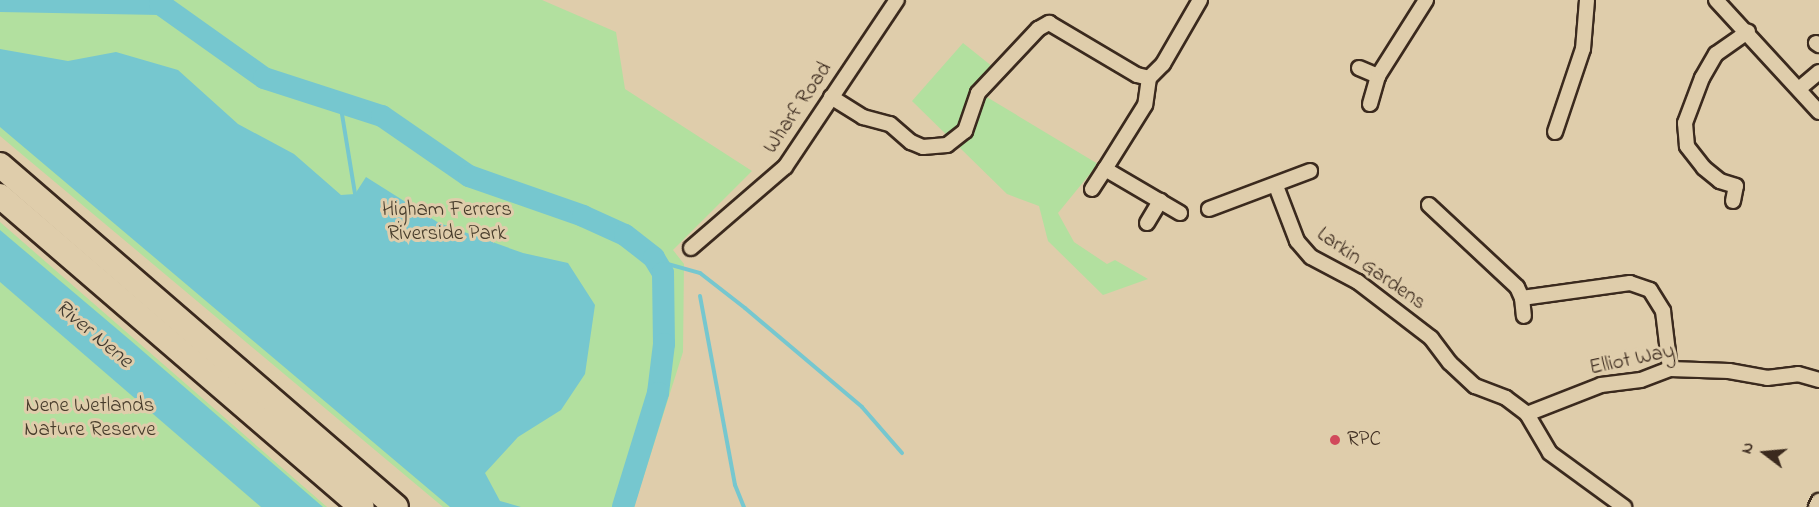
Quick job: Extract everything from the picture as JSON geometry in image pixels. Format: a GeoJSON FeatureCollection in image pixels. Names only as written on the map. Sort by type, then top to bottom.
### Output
{"type":"FeatureCollection","features":[{"type":"Feature","properties":{"kind":"highway"},"geometry":{"type":"LineString","coordinates":[[0,165],[396,507]]}},
{"type":"Feature","properties":{"kind":"highway"},"geometry":{"type":"LineString","coordinates":[[0,196],[362,507]]}},
{"type":"Feature","properties":{"kind":"street","name":"Wharf Road"},"geometry":{"type":"LineString","coordinates":[[691,248],[785,167],[897,0]]}},
{"type":"Feature","properties":{"kind":"street"},"geometry":{"type":"LineString","coordinates":[[1092,189],[1145,105],[1149,78],[1163,64],[1200,0]]}},
{"type":"Feature","properties":{"kind":"street"},"geometry":{"type":"LineString","coordinates":[[1370,104],[1378,76],[1426,0]]}},
{"type":"Feature","properties":{"kind":"street"},"geometry":{"type":"LineString","coordinates":[[1555,132],[1583,49],[1587,0]]}},
{"type":"Feature","properties":{"kind":"street"},"geometry":{"type":"LineString","coordinates":[[1716,0],[1800,88],[1819,112]]}},
{"type":"Feature","properties":{"kind":"street"},"geometry":{"type":"LineString","coordinates":[[831,97],[862,117],[890,123],[911,142],[923,147],[946,145],[965,131],[978,93],[1038,29],[1049,23],[1137,75],[1149,78]]}},
{"type":"Feature","properties":{"kind":"street"},"geometry":{"type":"LineString","coordinates":[[1733,201],[1736,186],[1720,181],[1704,168],[1687,146],[1685,123],[1702,78],[1716,54],[1748,32]]}},
{"type":"Feature","properties":{"kind":"street"},"geometry":{"type":"LineString","coordinates":[[1359,68],[1378,76]]}},
{"type":"Feature","properties":{"kind":"street"},"geometry":{"type":"LineString","coordinates":[[1800,88],[1819,72]]}},
{"type":"Feature","properties":{"kind":"street"},"geometry":{"type":"LineString","coordinates":[[1105,169],[1180,213]]}},
{"type":"Feature","properties":{"kind":"street"},"geometry":{"type":"LineString","coordinates":[[1209,209],[1276,186],[1310,171]]}},
{"type":"Feature","properties":{"kind":"street","name":"Larkin Gardens"},"geometry":{"type":"LineString","coordinates":[[1276,186],[1297,241],[1311,257],[1358,282],[1431,338],[1450,363],[1475,386],[1506,398],[1527,414],[1550,453],[1624,507]]}},
{"type":"Feature","properties":{"kind":"street"},"geometry":{"type":"LineString","coordinates":[[1147,223],[1160,201]]}},
{"type":"Feature","properties":{"kind":"street"},"geometry":{"type":"LineString","coordinates":[[1429,206],[1516,287],[1522,298],[1524,316]]}},
{"type":"Feature","properties":{"kind":"street"},"geometry":{"type":"LineString","coordinates":[[1522,298],[1630,283],[1650,290],[1663,311],[1670,369]]}},
{"type":"Feature","properties":{"kind":"street","name":"Elliot Way"},"geometry":{"type":"LineString","coordinates":[[1527,414],[1601,385],[1641,380],[1670,369],[1729,371],[1767,378],[1798,374],[1819,381]]}},
{"type":"Feature","properties":{"kind":"street"},"geometry":{"type":"LineString","coordinates":[[1816,507],[1819,501]]}},
{"type":"Feature","properties":{"kind":"green space","name":"Higham Ferrers Riverside Park"},"geometry":{"type":"Polygon","coordinates":[[[0,0],[542,0],[616,32],[625,89],[752,171],[673,250],[684,264],[683,352],[634,507],[443,507],[0,136],[0,0]]]}},
{"type":"Feature","properties":{"kind":"green space"},"geometry":{"type":"Polygon","coordinates":[[[963,43],[993,67],[985,96],[1098,164],[1058,213],[1074,242],[1107,264],[1115,260],[1148,279],[1103,295],[1048,241],[1039,206],[1007,194],[912,101],[963,43]]]}},
{"type":"Feature","properties":{"kind":"green space","name":"Nene Wetlands Nature Reserve"},"geometry":{"type":"Polygon","coordinates":[[[0,222],[327,507],[0,507],[0,222]]]}},
{"type":"Feature","properties":{"kind":"water"},"geometry":{"type":"Polygon","coordinates":[[[0,49],[68,61],[116,52],[178,70],[238,124],[294,154],[341,195],[355,194],[366,177],[439,223],[523,253],[568,263],[595,305],[585,374],[561,410],[518,437],[485,473],[500,501],[521,507],[450,507],[0,127],[0,49]]]}},
{"type":"Feature","properties":{"kind":"water","name":"River Nene"},"geometry":{"type":"Polygon","coordinates":[[[0,230],[323,507],[261,507],[0,282],[0,230]]]}},
{"type":"Feature","properties":{"kind":"waterway"},"geometry":{"type":"LineString","coordinates":[[0,1],[160,4],[264,78],[382,116],[469,176],[583,216],[625,235],[654,258],[663,273],[664,344],[658,393],[623,507]]}},
{"type":"Feature","properties":{"kind":"waterway"},"geometry":{"type":"LineString","coordinates":[[340,102],[355,194]]}},
{"type":"Feature","properties":{"kind":"waterway"},"geometry":{"type":"LineString","coordinates":[[657,261],[700,273],[745,308],[862,407],[902,453]]}},
{"type":"Feature","properties":{"kind":"waterway"},"geometry":{"type":"LineString","coordinates":[[700,296],[735,485],[744,507]]}},
{"type":"Feature","properties":{"kind":"place","name":"RPC"},"geometry":{"type":"Point","coordinates":[1335,440]}}]}
